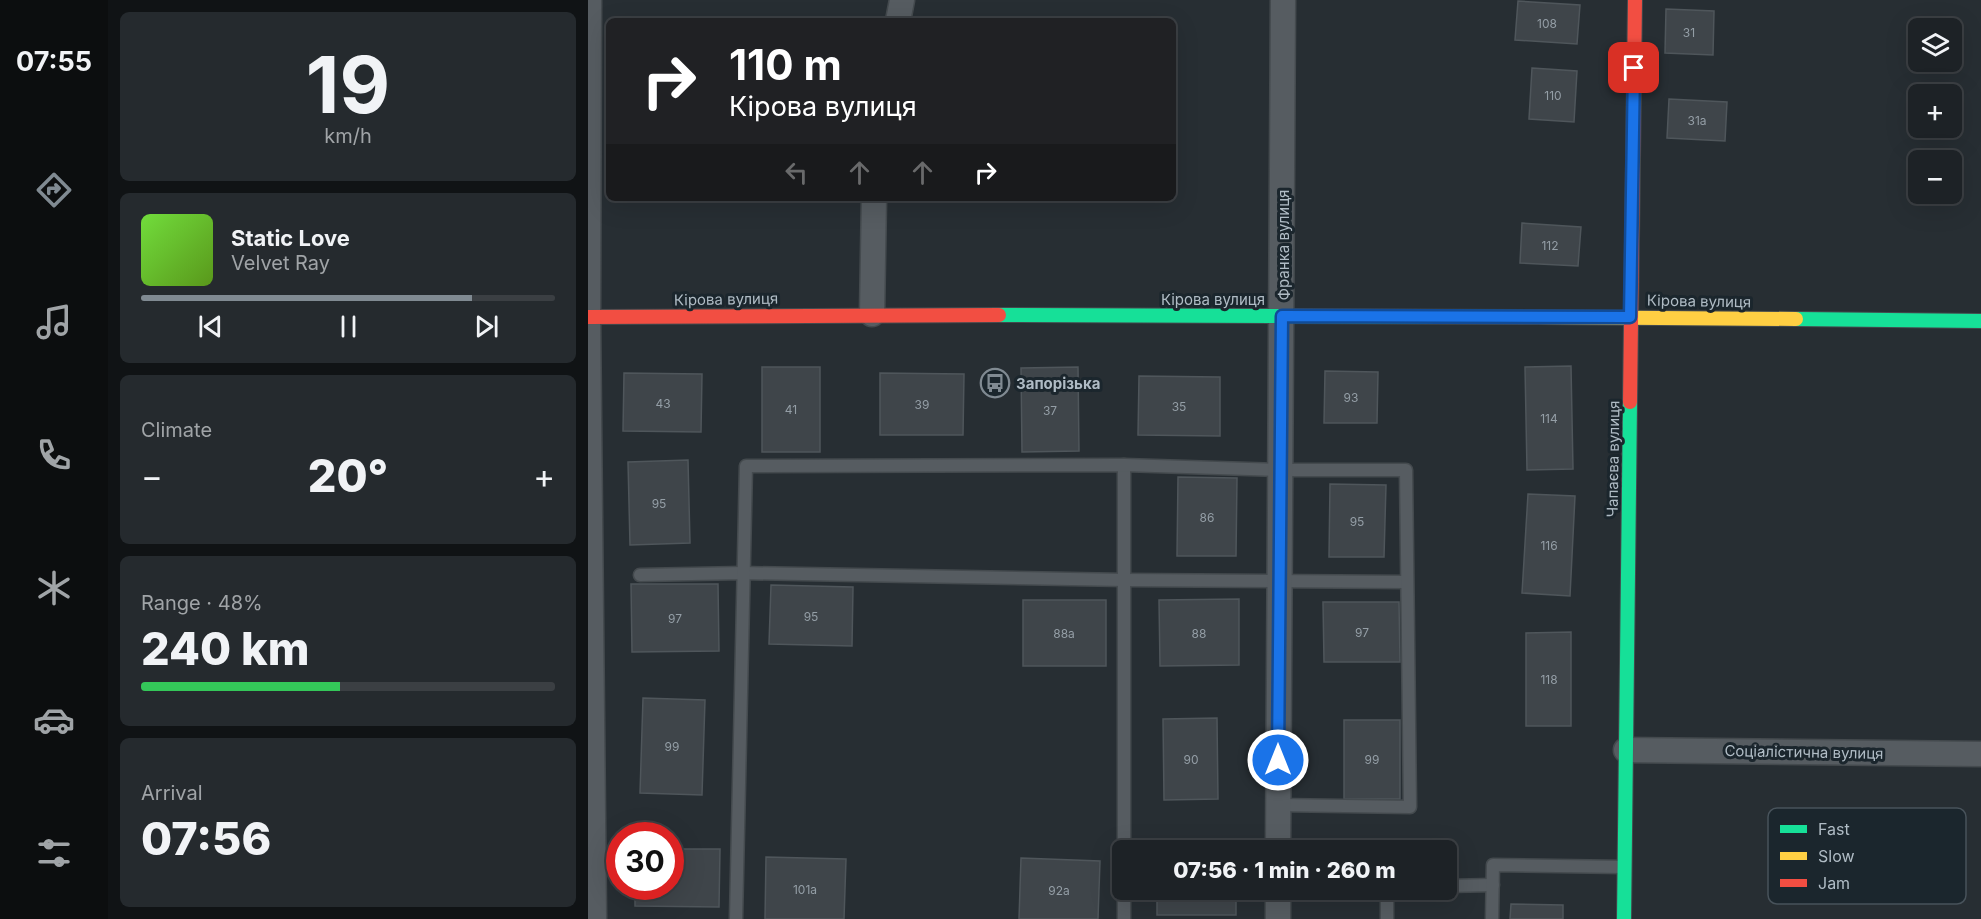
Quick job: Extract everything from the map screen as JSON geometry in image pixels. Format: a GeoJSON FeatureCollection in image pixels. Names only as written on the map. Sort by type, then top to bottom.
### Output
{"type":"FeatureCollection","features":[{"type":"Feature","properties":{"kind":"main road","name":"Чапаєва вулиця"},"geometry":{"type":"LineString","coordinates":[[1624,919],[1635,0]]}},
{"type":"Feature","properties":{"kind":"main road","name":"Кірова вулиця"},"geometry":{"type":"LineString","coordinates":[[588,317],[872,314],[1981,321]]}},
{"type":"Feature","properties":{"kind":"street"},"geometry":{"type":"LineString","coordinates":[[589,0],[588,317],[594,919]]}},
{"type":"Feature","properties":{"kind":"street"},"geometry":{"type":"LineString","coordinates":[[899,18],[902,0]]}},
{"type":"Feature","properties":{"kind":"street","name":"Франка вулиця"},"geometry":{"type":"LineString","coordinates":[[1278,840],[1283,0]]}},
{"type":"Feature","properties":{"kind":"street"},"geometry":{"type":"LineString","coordinates":[[872,314],[874,201]]}},
{"type":"Feature","properties":{"kind":"street","name":"Соціалістична вулиця"},"geometry":{"type":"LineString","coordinates":[[1626,750],[1981,754]]}},
{"type":"Feature","properties":{"kind":"street"},"geometry":{"type":"LineString","coordinates":[[1278,900],[1278,919]]}},
{"type":"Feature","properties":{"kind":"lane"},"geometry":{"type":"LineString","coordinates":[[1124,465],[1124,840]]}},
{"type":"Feature","properties":{"kind":"lane"},"geometry":{"type":"LineString","coordinates":[[736,919],[746,466],[1124,465],[1280,470],[1406,470],[1410,807],[1278,805]]}},
{"type":"Feature","properties":{"kind":"lane"},"geometry":{"type":"LineString","coordinates":[[640,575],[743,573],[1125,580],[1406,582]]}},
{"type":"Feature","properties":{"kind":"lane"},"geometry":{"type":"LineString","coordinates":[[1492,919],[1493,865],[1625,867]]}},
{"type":"Feature","properties":{"kind":"lane"},"geometry":{"type":"LineString","coordinates":[[1457,886],[1492,885]]}},
{"type":"Feature","properties":{"kind":"lane"},"geometry":{"type":"LineString","coordinates":[[1124,900],[1124,919]]}},
{"type":"Feature","properties":{"kind":"lane"},"geometry":{"type":"LineString","coordinates":[[1387,900],[1387,919]]}},
{"type":"Feature","properties":{"kind":"building"},"geometry":{"type":"Polygon","coordinates":[[[1518,1],[1580,5],[1577,44],[1515,40],[1518,1]]]}},
{"type":"Feature","properties":{"kind":"building"},"geometry":{"type":"Polygon","coordinates":[[[1666,9],[1714,11],[1713,55],[1665,53],[1666,9]]]}},
{"type":"Feature","properties":{"kind":"building"},"geometry":{"type":"Polygon","coordinates":[[[1532,68],[1577,71],[1574,122],[1529,119],[1532,68]]]}},
{"type":"Feature","properties":{"kind":"building"},"geometry":{"type":"Polygon","coordinates":[[[1669,99],[1727,102],[1725,141],[1667,138],[1669,99]]]}},
{"type":"Feature","properties":{"kind":"building"},"geometry":{"type":"Polygon","coordinates":[[[1522,223],[1581,227],[1578,266],[1520,263],[1522,223]]]}},
{"type":"Feature","properties":{"kind":"building"},"geometry":{"type":"Polygon","coordinates":[[[1571,366],[1573,469],[1527,470],[1525,367],[1571,366]]]}},
{"type":"Feature","properties":{"kind":"building"},"geometry":{"type":"Polygon","coordinates":[[[762,367],[820,367],[820,452],[762,452],[762,367]]]}},
{"type":"Feature","properties":{"kind":"building"},"geometry":{"type":"Polygon","coordinates":[[[1078,367],[1079,451],[1022,452],[1021,368],[1078,367]]]}},
{"type":"Feature","properties":{"kind":"building"},"geometry":{"type":"Polygon","coordinates":[[[1325,371],[1378,372],[1377,423],[1324,423],[1325,371]]]}},
{"type":"Feature","properties":{"kind":"building"},"geometry":{"type":"Polygon","coordinates":[[[624,373],[702,374],[701,432],[623,431],[624,373]]]}},
{"type":"Feature","properties":{"kind":"building"},"geometry":{"type":"Polygon","coordinates":[[[880,373],[964,374],[963,435],[880,435],[880,373]]]}},
{"type":"Feature","properties":{"kind":"building"},"geometry":{"type":"Polygon","coordinates":[[[1139,376],[1220,377],[1220,436],[1138,435],[1139,376]]]}},
{"type":"Feature","properties":{"kind":"building"},"geometry":{"type":"Polygon","coordinates":[[[688,460],[690,543],[630,545],[628,462],[688,460]]]}},
{"type":"Feature","properties":{"kind":"building"},"geometry":{"type":"Polygon","coordinates":[[[1178,477],[1237,478],[1236,556],[1177,556],[1178,477]]]}},
{"type":"Feature","properties":{"kind":"building"},"geometry":{"type":"Polygon","coordinates":[[[1330,484],[1386,485],[1384,557],[1329,557],[1330,484]]]}},
{"type":"Feature","properties":{"kind":"building"},"geometry":{"type":"Polygon","coordinates":[[[1528,494],[1575,496],[1570,596],[1522,593],[1528,494]]]}},
{"type":"Feature","properties":{"kind":"building"},"geometry":{"type":"Polygon","coordinates":[[[631,584],[718,584],[719,651],[632,652],[631,584]]]}},
{"type":"Feature","properties":{"kind":"building"},"geometry":{"type":"Polygon","coordinates":[[[771,585],[853,587],[852,646],[769,644],[771,585]]]}},
{"type":"Feature","properties":{"kind":"building"},"geometry":{"type":"Polygon","coordinates":[[[1239,599],[1239,665],[1160,666],[1159,600],[1239,599]]]}},
{"type":"Feature","properties":{"kind":"building"},"geometry":{"type":"Polygon","coordinates":[[[1023,600],[1106,600],[1106,666],[1023,666],[1023,600]]]}},
{"type":"Feature","properties":{"kind":"building"},"geometry":{"type":"Polygon","coordinates":[[[1323,602],[1399,602],[1400,662],[1324,662],[1323,602]]]}},
{"type":"Feature","properties":{"kind":"building"},"geometry":{"type":"Polygon","coordinates":[[[1571,632],[1571,726],[1526,726],[1526,633],[1571,632]]]}},
{"type":"Feature","properties":{"kind":"building"},"geometry":{"type":"Polygon","coordinates":[[[643,698],[705,700],[702,795],[640,793],[643,698]]]}},
{"type":"Feature","properties":{"kind":"building"},"geometry":{"type":"Polygon","coordinates":[[[1217,718],[1218,799],[1164,800],[1163,719],[1217,718]]]}},
{"type":"Feature","properties":{"kind":"building"},"geometry":{"type":"Polygon","coordinates":[[[1344,720],[1400,720],[1400,799],[1344,799],[1344,720]]]}},
{"type":"Feature","properties":{"kind":"building"},"geometry":{"type":"Polygon","coordinates":[[[684,849],[720,849],[719,907],[635,906],[635,900],[684,900],[684,849]]]}},
{"type":"Feature","properties":{"kind":"building"},"geometry":{"type":"Polygon","coordinates":[[[766,857],[846,859],[844,919],[765,919],[766,857]]]}},
{"type":"Feature","properties":{"kind":"building"},"geometry":{"type":"Polygon","coordinates":[[[1021,858],[1100,861],[1098,919],[1019,919],[1021,858]]]}},
{"type":"Feature","properties":{"kind":"building"},"geometry":{"type":"Polygon","coordinates":[[[1157,900],[1236,900],[1236,915],[1157,915],[1157,900]]]}},
{"type":"Feature","properties":{"kind":"building"},"geometry":{"type":"Polygon","coordinates":[[[1511,904],[1563,905],[1563,919],[1510,919],[1511,904]]]}},
{"type":"Feature","properties":{"kind":"traffic: fast"},"geometry":{"type":"LineString","coordinates":[[999,315],[1538,317]]}},
{"type":"Feature","properties":{"kind":"traffic: fast"},"geometry":{"type":"LineString","coordinates":[[1796,319],[1981,321]]}},
{"type":"Feature","properties":{"kind":"traffic: fast"},"geometry":{"type":"LineString","coordinates":[[1624,919],[1630,402]]}},
{"type":"Feature","properties":{"kind":"traffic: slow"},"geometry":{"type":"LineString","coordinates":[[1538,317],[1796,319]]}},
{"type":"Feature","properties":{"kind":"traffic: jam"},"geometry":{"type":"LineString","coordinates":[[1630,402],[1635,0]]}},
{"type":"Feature","properties":{"kind":"traffic: jam"},"geometry":{"type":"LineString","coordinates":[[588,317],[999,315]]}},
{"type":"Feature","properties":{"kind":"place","name":"Запорізька"},"geometry":{"type":"Point","coordinates":[995,383]}},
{"type":"Feature","properties":{"kind":"route"},"geometry":{"type":"LineString","coordinates":[[1278,760],[1282,316],[1630,317],[1634,68]]}}]}
